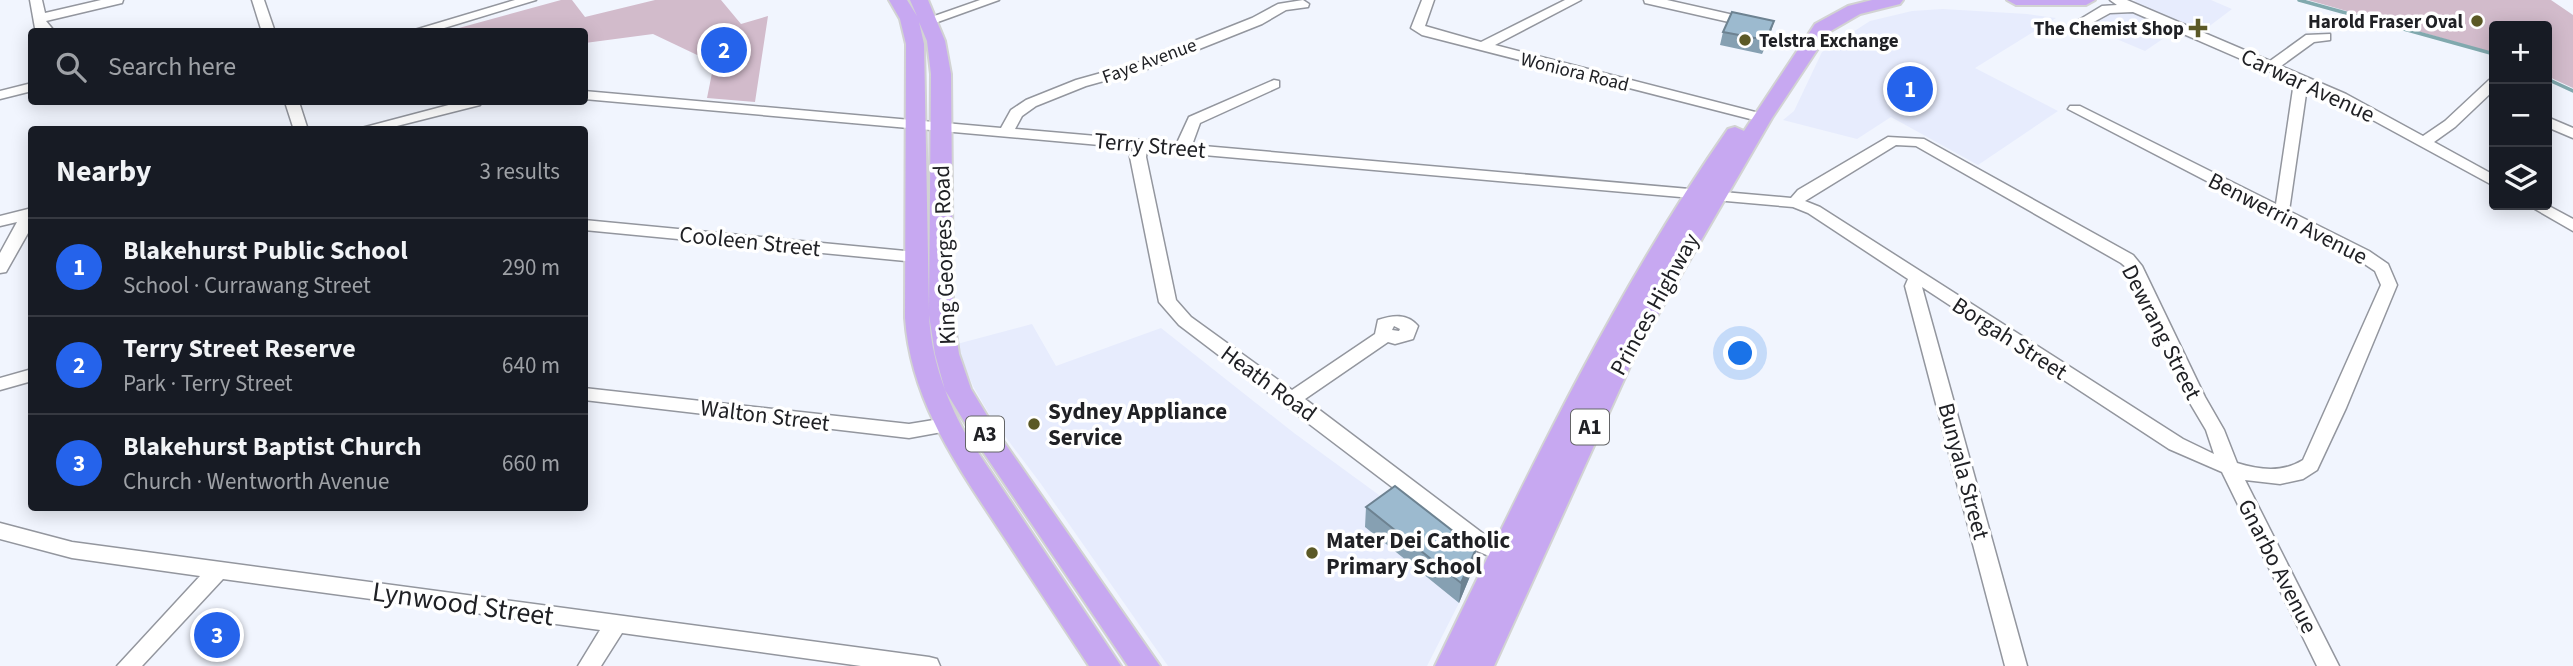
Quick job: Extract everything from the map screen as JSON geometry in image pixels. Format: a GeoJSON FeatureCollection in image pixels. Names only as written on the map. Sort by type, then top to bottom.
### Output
{"type":"FeatureCollection","features":[{"type":"Feature","properties":{"kind":"highway","name":"King Georges Road"},"geometry":{"type":"LineString","coordinates":[[898,0],[913,32],[918,338],[928,384],[946,425],[1106,666]]}},
{"type":"Feature","properties":{"kind":"highway","name":"King Georges Road"},"geometry":{"type":"LineString","coordinates":[[919,0],[930,20],[938,47],[941,74],[941,314],[947,354],[958,390],[988,439],[1145,666]]}},
{"type":"Feature","properties":{"kind":"highway","name":"Princes Highway"},"geometry":{"type":"LineString","coordinates":[[1755,116],[1796,36],[1822,13],[1852,0]]}},
{"type":"Feature","properties":{"kind":"highway","name":"Princes Highway"},"geometry":{"type":"LineString","coordinates":[[1484,665],[1515,559],[1605,346],[1755,116],[1822,28],[1854,10],[1894,0]]}},
{"type":"Feature","properties":{"kind":"highway"},"geometry":{"type":"LineString","coordinates":[[2016,0],[2086,0]]}},
{"type":"Feature","properties":{"kind":"highway","name":"Princes Highway"},"geometry":{"type":"LineString","coordinates":[[1450,666],[1515,559]]}},
{"type":"Feature","properties":{"kind":"street"},"geometry":{"type":"LineString","coordinates":[[36,0],[38,19],[44,28]]}},
{"type":"Feature","properties":{"kind":"street"},"geometry":{"type":"LineString","coordinates":[[38,19],[117,0]]}},
{"type":"Feature","properties":{"kind":"street"},"geometry":{"type":"LineString","coordinates":[[258,0],[268,28]]}},
{"type":"Feature","properties":{"kind":"street"},"geometry":{"type":"LineString","coordinates":[[425,28],[484,6],[530,0]]}},
{"type":"Feature","properties":{"kind":"street"},"geometry":{"type":"LineString","coordinates":[[930,20],[993,0]]}},
{"type":"Feature","properties":{"kind":"street","name":"Woniora Road"},"geometry":{"type":"LineString","coordinates":[[1428,0],[1418,28],[1481,47],[1755,116]]}},
{"type":"Feature","properties":{"kind":"street"},"geometry":{"type":"LineString","coordinates":[[1481,47],[1575,0]]}},
{"type":"Feature","properties":{"kind":"street"},"geometry":{"type":"LineString","coordinates":[[1650,0],[1742,21]]}},
{"type":"Feature","properties":{"kind":"street","name":"Carwar Avenue"},"geometry":{"type":"LineString","coordinates":[[2116,0],[2349,101],[2489,178]]}},
{"type":"Feature","properties":{"kind":"street","name":"Faye Avenue"},"geometry":{"type":"LineString","coordinates":[[1006,132],[1016,113],[1031,103],[1081,83],[1157,61],[1283,8],[1303,4]]}},
{"type":"Feature","properties":{"kind":"street"},"geometry":{"type":"LineString","coordinates":[[2071,29],[2077,25],[2084,26],[2082,23],[2106,9],[2137,9]]}},
{"type":"Feature","properties":{"kind":"street"},"geometry":{"type":"LineString","coordinates":[[2273,66],[2311,38],[2325,37]]}},
{"type":"Feature","properties":{"kind":"street"},"geometry":{"type":"LineString","coordinates":[[2278,212],[2283,208],[2301,79]]}},
{"type":"Feature","properties":{"kind":"street"},"geometry":{"type":"LineString","coordinates":[[1183,148],[1194,120],[1274,84]]}},
{"type":"Feature","properties":{"kind":"street"},"geometry":{"type":"LineString","coordinates":[[0,95],[28,88]]}},
{"type":"Feature","properties":{"kind":"street"},"geometry":{"type":"LineString","coordinates":[[2424,142],[2489,92]]}},
{"type":"Feature","properties":{"kind":"street","name":"Terry Street"},"geometry":{"type":"LineString","coordinates":[[588,94],[1795,203]]}},
{"type":"Feature","properties":{"kind":"street"},"geometry":{"type":"LineString","coordinates":[[293,105],[301,126]]}},
{"type":"Feature","properties":{"kind":"street"},"geometry":{"type":"LineString","coordinates":[[377,126],[463,105]]}},
{"type":"Feature","properties":{"kind":"street","name":"Benwerrin Avenue"},"geometry":{"type":"LineString","coordinates":[[2075,109],[2377,264],[2386,274],[2389,285],[2337,408],[2309,465],[2302,472],[2279,477],[2229,467]]}},
{"type":"Feature","properties":{"kind":"street"},"geometry":{"type":"LineString","coordinates":[[2552,124],[2573,134]]}},
{"type":"Feature","properties":{"kind":"street","name":"Dewrang Street"},"geometry":{"type":"LineString","coordinates":[[1795,203],[1804,193],[1893,140],[1919,142],[2112,249],[2130,262],[2196,398],[2220,440],[2229,467]]}},
{"type":"Feature","properties":{"kind":"street","name":"Heath Road"},"geometry":{"type":"LineString","coordinates":[[1141,144],[1138,158],[1168,302],[1172,309],[1482,544],[1515,559]]}},
{"type":"Feature","properties":{"kind":"street","name":"Borgah Street"},"geometry":{"type":"LineString","coordinates":[[1795,203],[1814,210],[2176,444],[2229,467]]}},
{"type":"Feature","properties":{"kind":"street"},"geometry":{"type":"LineString","coordinates":[[2545,210],[2573,226]]}},
{"type":"Feature","properties":{"kind":"street"},"geometry":{"type":"LineString","coordinates":[[0,221],[28,214]]}},
{"type":"Feature","properties":{"kind":"street"},"geometry":{"type":"LineString","coordinates":[[0,268],[28,216]]}},
{"type":"Feature","properties":{"kind":"street","name":"Cooleen Street"},"geometry":{"type":"LineString","coordinates":[[588,225],[916,257]]}},
{"type":"Feature","properties":{"kind":"street","name":"Bunyala Street"},"geometry":{"type":"LineString","coordinates":[[1917,278],[1913,286],[2016,666]]}},
{"type":"Feature","properties":{"kind":"street"},"geometry":{"type":"LineString","coordinates":[[1292,398],[1386,335]]}},
{"type":"Feature","properties":{"kind":"street"},"geometry":{"type":"LineString","coordinates":[[0,384],[28,376]]}},
{"type":"Feature","properties":{"kind":"street","name":"Walton Street"},"geometry":{"type":"LineString","coordinates":[[588,394],[909,431],[946,425]]}},
{"type":"Feature","properties":{"kind":"street","name":"Gnarbo Avenue"},"geometry":{"type":"LineString","coordinates":[[2229,467],[2328,666]]}},
{"type":"Feature","properties":{"kind":"street","name":"Lynwood Street"},"geometry":{"type":"LineString","coordinates":[[0,531],[58,548],[929,666]]}},
{"type":"Feature","properties":{"kind":"street"},"geometry":{"type":"LineString","coordinates":[[128,666],[218,570]]}},
{"type":"Feature","properties":{"kind":"street"},"geometry":{"type":"LineString","coordinates":[[589,666],[616,624]]}},
{"type":"Feature","properties":{"kind":"shaded area"},"geometry":{"type":"Polygon","coordinates":[[[561,0],[572,0],[585,17],[655,0],[721,0],[741,24],[768,16],[755,102],[707,98],[714,63],[653,34],[588,43],[588,28],[459,28],[561,0]]]}},
{"type":"Feature","properties":{"kind":"shaded area"},"geometry":{"type":"Polygon","coordinates":[[[2136,0],[2211,0],[2232,9],[2191,40],[2173,32],[2145,51],[2088,27],[2136,0]]]}},
{"type":"Feature","properties":{"kind":"shaded area","name":"Harold Fraser Oval"},"geometry":{"type":"Polygon","coordinates":[[[2308,0],[2551,0],[2573,15],[2573,88],[2552,78],[2552,21],[2489,21],[2489,52],[2308,0]]]}},
{"type":"Feature","properties":{"kind":"shaded area"},"geometry":{"type":"Polygon","coordinates":[[[1943,9],[2056,18],[1975,68],[2058,111],[1978,165],[1891,117],[1857,139],[1783,120],[1794,111],[1822,52],[1870,21],[1912,11],[1943,9]]]}},
{"type":"Feature","properties":{"kind":"shaded area"},"geometry":{"type":"Polygon","coordinates":[[[1032,324],[1056,366],[1161,328],[1294,433],[1394,506],[1365,527],[1459,603],[1427,666],[1168,666],[1041,484],[992,419],[960,356],[957,344],[1032,324]]]}},
{"type":"Feature","properties":{"kind":"building"},"geometry":{"type":"Polygon","coordinates":[[[1732,12],[1774,21],[1766,40],[1723,32],[1732,12]]]}},
{"type":"Feature","properties":{"kind":"building"},"geometry":{"type":"Polygon","coordinates":[[[1395,486],[1476,549],[1461,583],[1366,507],[1395,486]]]}},
{"type":"Feature","properties":{"kind":"waterway"},"geometry":{"type":"LineString","coordinates":[[2299,0],[2489,53]]}},
{"type":"Feature","properties":{"kind":"waterway"},"geometry":{"type":"LineString","coordinates":[[2552,81],[2573,91]]}},
{"type":"Feature","properties":{"kind":"place","name":"Harold Fraser Oval"},"geometry":{"type":"Point","coordinates":[2477,21]}},
{"type":"Feature","properties":{"kind":"place","name":"The Chemist Shop"},"geometry":{"type":"Point","coordinates":[2198,28]}},
{"type":"Feature","properties":{"kind":"place","name":"Telstra Exchange"},"geometry":{"type":"Point","coordinates":[1745,40]}},
{"type":"Feature","properties":{"kind":"place","name":"Terry Street Reserve"},"geometry":{"type":"Point","coordinates":[724,50]}},
{"type":"Feature","properties":{"kind":"place","name":"Blakehurst Public School"},"geometry":{"type":"Point","coordinates":[1910,89]}},
{"type":"Feature","properties":{"kind":"place","name":"Sydney Appliance Service"},"geometry":{"type":"Point","coordinates":[1034,424]}},
{"type":"Feature","properties":{"kind":"place","name":"Mater Dei Catholic Primary School"},"geometry":{"type":"Point","coordinates":[1312,553]}},
{"type":"Feature","properties":{"kind":"place","name":"Blakehurst Baptist Church"},"geometry":{"type":"Point","coordinates":[217,635]}}]}
